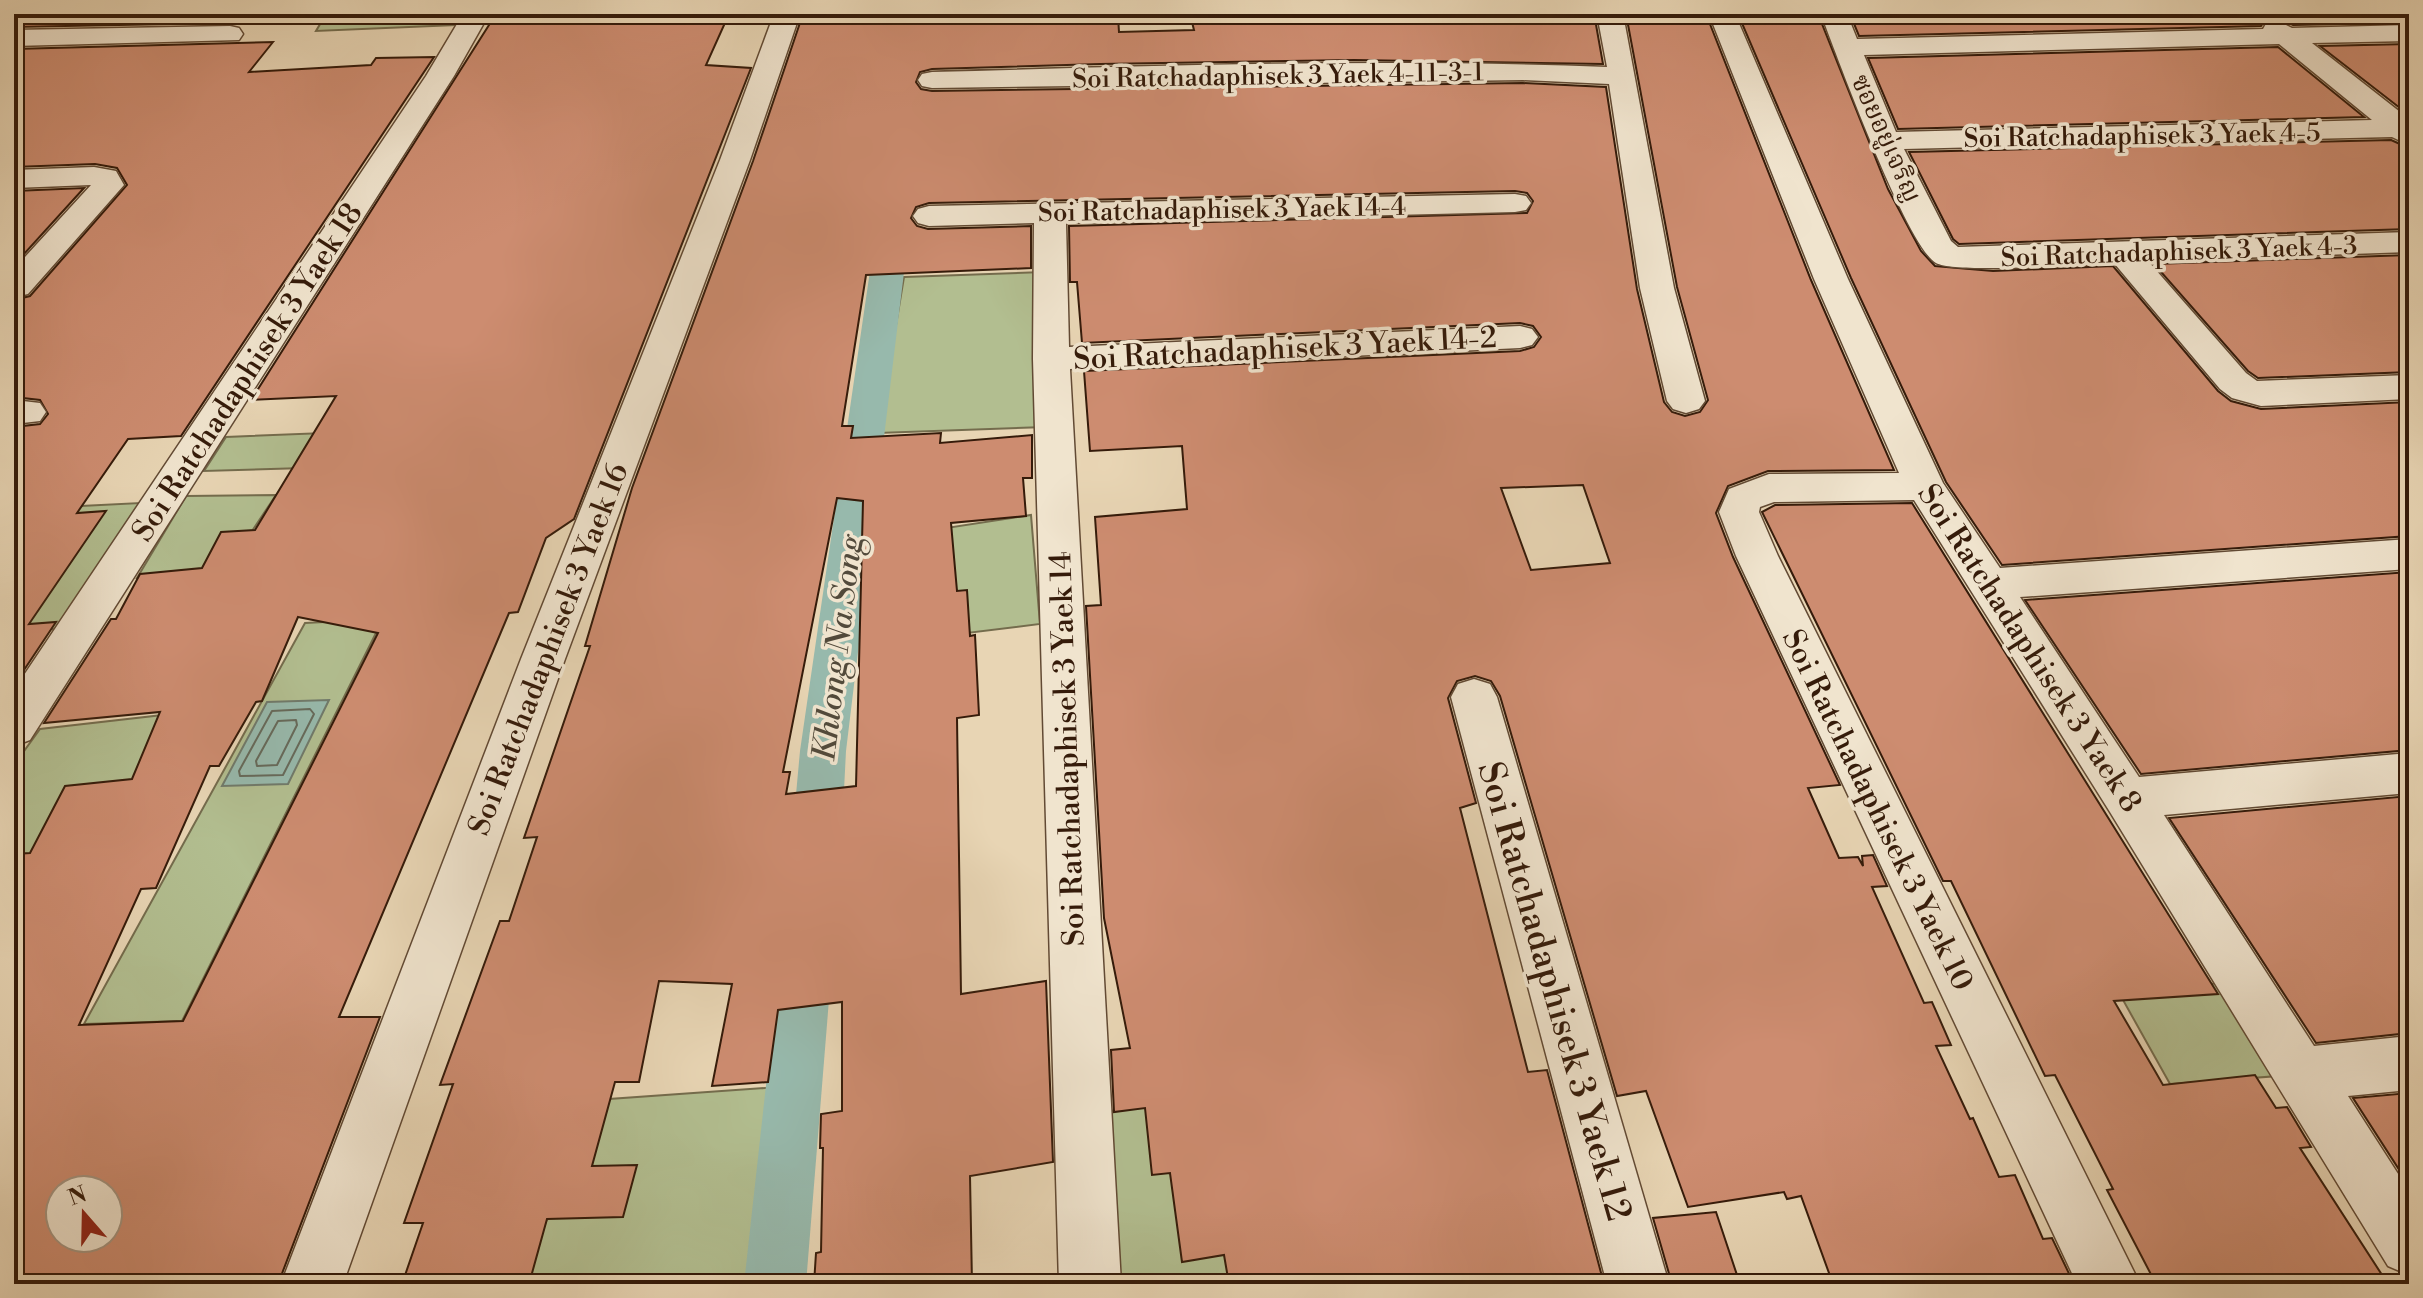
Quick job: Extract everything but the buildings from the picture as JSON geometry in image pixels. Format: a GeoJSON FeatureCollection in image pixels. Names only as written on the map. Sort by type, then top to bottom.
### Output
{"type":"FeatureCollection","features":[{"type":"Feature","properties":{"kind":"street","name":"Soi Ratchadaphisek 3 Yaek 18"},"geometry":{"type":"LineString","coordinates":[[14,727],[226,405],[476,14]]}},
{"type":"Feature","properties":{"kind":"street","name":"Soi Ratchadaphisek 3 Yaek 16"},"geometry":{"type":"LineString","coordinates":[[312,1284],[553,632],[735,160],[787,14]]}},
{"type":"Feature","properties":{"kind":"street"},"geometry":{"type":"LineString","coordinates":[[1610,14],[1623,76],[1657,291],[1677,357],[1686,401]]}},
{"type":"Feature","properties":{"kind":"street","name":"Soi Ratchadaphisek 3 Yaek 8"},"geometry":{"type":"LineString","coordinates":[[1722,14],[1836,291],[1925,486],[2127,798],[2409,1245]]}},
{"type":"Feature","properties":{"kind":"street","name":"ซอยอยู่เจริญ"},"geometry":{"type":"LineString","coordinates":[[1834,14],[1885,141],[1937,246],[1948,256]]}},
{"type":"Feature","properties":{"kind":"street"},"geometry":{"type":"LineString","coordinates":[[2259,14],[2406,131]]}},
{"type":"Feature","properties":{"kind":"street"},"geometry":{"type":"LineString","coordinates":[[1847,47],[2409,33]]}},
{"type":"Feature","properties":{"kind":"street"},"geometry":{"type":"LineString","coordinates":[[14,38],[230,34]]}},
{"type":"Feature","properties":{"kind":"street","name":"Soi Ratchadaphisek 3 Yaek 4-11-3-1"},"geometry":{"type":"LineString","coordinates":[[932,80],[1508,72],[1623,76]]}},
{"type":"Feature","properties":{"kind":"street","name":"Soi Ratchadaphisek 3 Yaek 4-5"},"geometry":{"type":"LineString","coordinates":[[1885,141],[2406,131]]}},
{"type":"Feature","properties":{"kind":"street"},"geometry":{"type":"LineString","coordinates":[[14,179],[94,176],[105,178],[108,185],[16,287]]}},
{"type":"Feature","properties":{"kind":"street","name":"Soi Ratchadaphisek 3 Yaek 14-4"},"geometry":{"type":"LineString","coordinates":[[929,216],[1515,203]]}},
{"type":"Feature","properties":{"kind":"street","name":"Soi Ratchadaphisek 3 Yaek 14"},"geometry":{"type":"LineString","coordinates":[[1050,213],[1051,359],[1090,1284]]}},
{"type":"Feature","properties":{"kind":"street","name":"Soi Ratchadaphisek 3 Yaek 4-3"},"geometry":{"type":"LineString","coordinates":[[1948,256],[1967,258],[2409,242]]}},
{"type":"Feature","properties":{"kind":"street"},"geometry":{"type":"LineString","coordinates":[[2123,253],[2233,381],[2245,390],[2261,394],[2409,387]]}},
{"type":"Feature","properties":{"kind":"street","name":"Soi Ratchadaphisek 3 Yaek 14-2"},"geometry":{"type":"LineString","coordinates":[[1051,359],[1520,337]]}},
{"type":"Feature","properties":{"kind":"street","name":"Soi Ratchadaphisek 3 Yaek 10"},"geometry":{"type":"LineString","coordinates":[[1925,486],[1769,488],[1743,499],[1739,512],[1922,902],[2109,1284]]}},
{"type":"Feature","properties":{"kind":"street"},"geometry":{"type":"LineString","coordinates":[[1987,584],[2409,554]]}},
{"type":"Feature","properties":{"kind":"street","name":"Soi Ratchadaphisek 3 Yaek 12"},"geometry":{"type":"LineString","coordinates":[[1474,697],[1638,1284]]}},
{"type":"Feature","properties":{"kind":"street"},"geometry":{"type":"LineString","coordinates":[[2127,798],[2409,773]]}},
{"type":"Feature","properties":{"kind":"street"},"geometry":{"type":"LineString","coordinates":[[2301,1074],[2409,1063]]}},
{"type":"Feature","properties":{"kind":"green space"},"geometry":{"type":"Polygon","coordinates":[[[326,14],[463,14],[456,25],[316,31],[326,14]]]}},
{"type":"Feature","properties":{"kind":"green space"},"geometry":{"type":"Polygon","coordinates":[[[1043,272],[1045,427],[878,433],[904,277],[1043,272]]]}},
{"type":"Feature","properties":{"kind":"green space"},"geometry":{"type":"Polygon","coordinates":[[[324,433],[304,468],[204,471],[226,437],[324,433]]]}},
{"type":"Feature","properties":{"kind":"green space"},"geometry":{"type":"Polygon","coordinates":[[[276,495],[222,576],[137,578],[186,496],[276,495]]]}},
{"type":"Feature","properties":{"kind":"green space"},"geometry":{"type":"Polygon","coordinates":[[[140,503],[57,629],[14,631],[61,507],[140,503]]]}},
{"type":"Feature","properties":{"kind":"green space"},"geometry":{"type":"Polygon","coordinates":[[[1031,515],[1040,624],[959,634],[946,528],[1031,515]]]}},
{"type":"Feature","properties":{"kind":"green space"},"geometry":{"type":"Polygon","coordinates":[[[383,619],[182,1021],[84,1024],[305,623],[383,619]]]}},
{"type":"Feature","properties":{"kind":"green space"},"geometry":{"type":"Polygon","coordinates":[[[189,712],[125,854],[14,864],[14,765],[40,729],[189,712]]]}},
{"type":"Feature","properties":{"kind":"green space"},"geometry":{"type":"Polygon","coordinates":[[[2222,983],[2278,1076],[2170,1084],[2118,991],[2222,983]]]}},
{"type":"Feature","properties":{"kind":"green space"},"geometry":{"type":"Polygon","coordinates":[[[778,1087],[760,1284],[521,1284],[595,1100],[778,1087]]]}},
{"type":"Feature","properties":{"kind":"green space"},"geometry":{"type":"Polygon","coordinates":[[[1218,1100],[1238,1284],[1110,1284],[1101,1112],[1218,1100]]]}},
{"type":"Feature","properties":{"kind":"water"},"geometry":{"type":"Polygon","coordinates":[[[329,700],[288,784],[222,786],[267,702],[329,700]]]}},
{"type":"Feature","properties":{"kind":"waterway","name":"Khlong Na Song"},"geometry":{"type":"LineString","coordinates":[[816,849],[823,751],[888,264],[891,215]]}},
{"type":"Feature","properties":{"kind":"waterway","name":"Khlong Na Song"},"geometry":{"type":"LineString","coordinates":[[775,1284],[807,950]]}}]}
